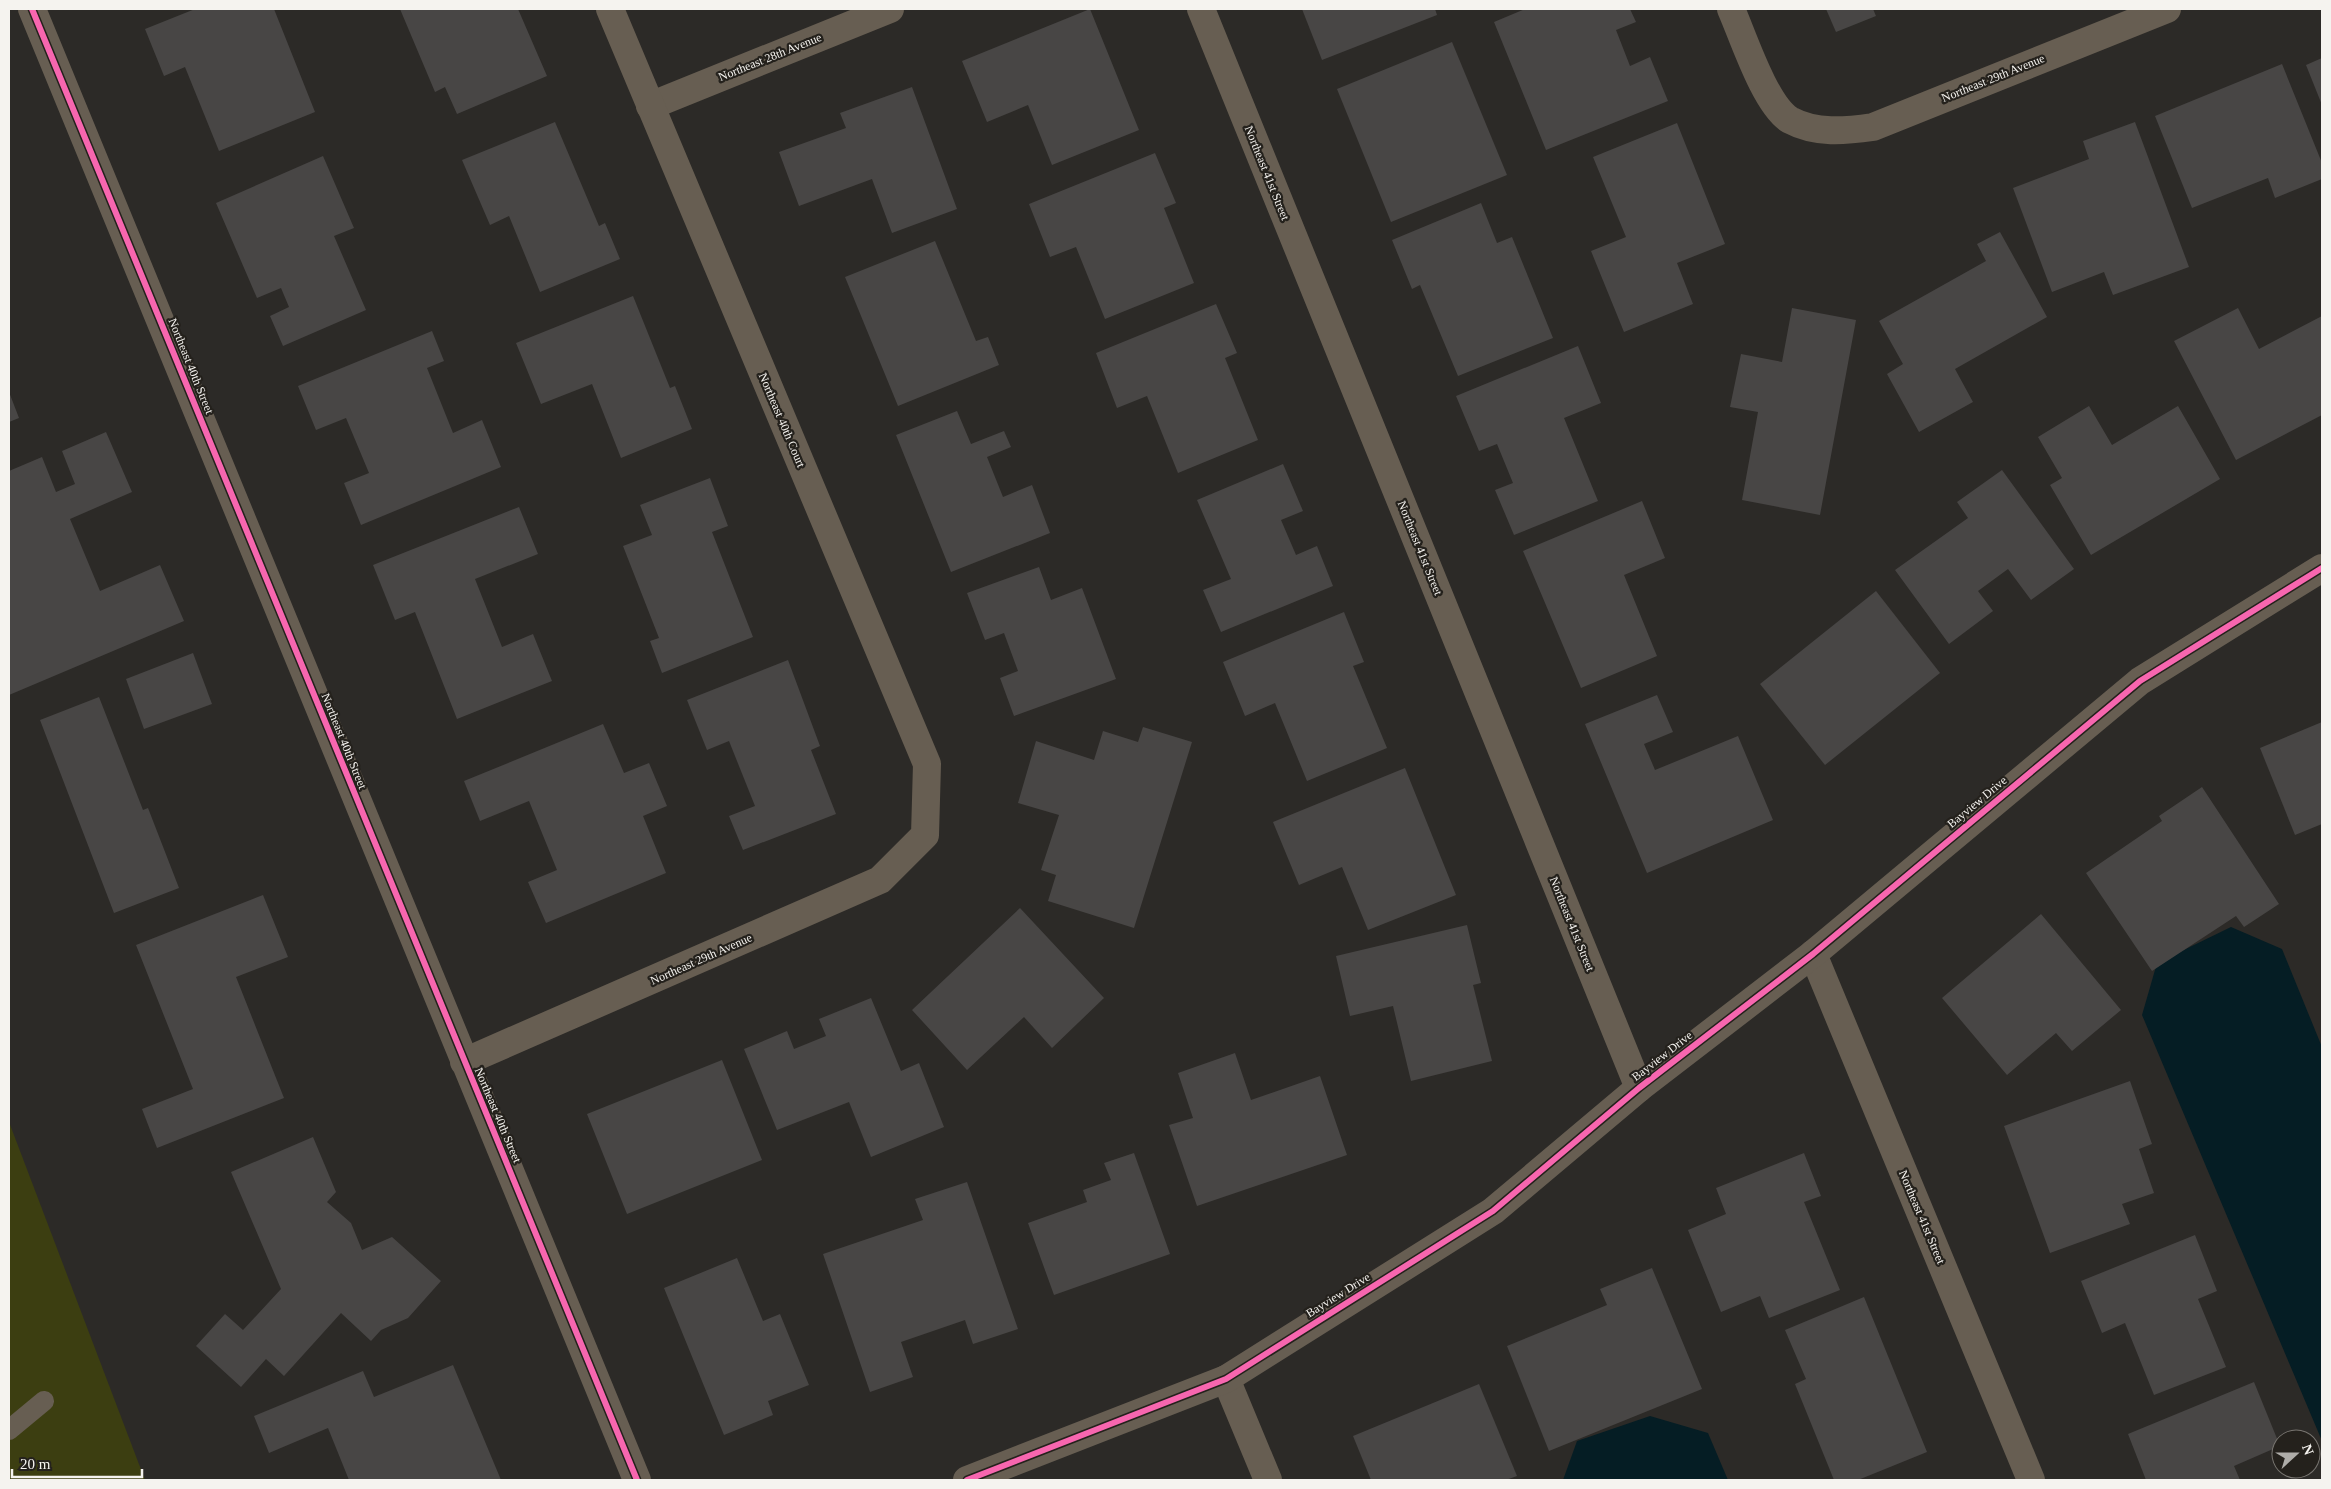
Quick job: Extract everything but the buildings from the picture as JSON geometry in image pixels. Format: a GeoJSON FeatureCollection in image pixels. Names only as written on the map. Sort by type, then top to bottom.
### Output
{"type":"FeatureCollection","features":[{"type":"Feature","properties":{"kind":"street","name":"Northeast 40th Street"},"geometry":{"type":"LineString","coordinates":[[32,9],[637,1480]]}},
{"type":"Feature","properties":{"kind":"street","name":"Northeast 40th Court"},"geometry":{"type":"LineString","coordinates":[[610,9],[927,764],[925,835]]}},
{"type":"Feature","properties":{"kind":"street","name":"Northeast 28th Avenue"},"geometry":{"type":"LineString","coordinates":[[650,106],[890,9]]}},
{"type":"Feature","properties":{"kind":"street","name":"Northeast 41st Street"},"geometry":{"type":"LineString","coordinates":[[1201,9],[1639,1088]]}},
{"type":"Feature","properties":{"kind":"street","name":"Northeast 29th Avenue"},"geometry":{"type":"LineString","coordinates":[[1731,9],[1769,98],[1789,119],[1816,129],[1844,132],[1873,127],[2167,9]]}},
{"type":"Feature","properties":{"kind":"street","name":"Bayview Drive"},"geometry":{"type":"LineString","coordinates":[[967,1480],[1226,1378],[1493,1211],[1639,1088],[1813,954],[2140,681],[2322,568]]}},
{"type":"Feature","properties":{"kind":"street","name":"Northeast 29th Avenue"},"geometry":{"type":"LineString","coordinates":[[464,1062],[880,880],[925,835]]}},
{"type":"Feature","properties":{"kind":"street","name":"Northeast 41st Street"},"geometry":{"type":"LineString","coordinates":[[1813,954],[2031,1480]]}},
{"type":"Feature","properties":{"kind":"street"},"geometry":{"type":"LineString","coordinates":[[1226,1378],[1268,1480]]}},
{"type":"Feature","properties":{"kind":"lane"},"geometry":{"type":"LineString","coordinates":[[9,1430],[44,1401]]}},
{"type":"Feature","properties":{"kind":"shaded area"},"geometry":{"type":"Polygon","coordinates":[[[9,1122],[145,1480],[9,1480],[9,1122]]]}},
{"type":"Feature","properties":{"kind":"water"},"geometry":{"type":"Polygon","coordinates":[[[2231,927],[2282,949],[2322,1047],[2322,1441],[2321,1429],[2317,1429],[2142,1015],[2157,963],[2231,927]]]}},
{"type":"Feature","properties":{"kind":"water"},"geometry":{"type":"Polygon","coordinates":[[[1650,1416],[1708,1433],[1728,1480],[1563,1480],[1577,1441],[1650,1416]]]}},
{"type":"Feature","properties":{"kind":"cycle path"},"geometry":{"type":"LineString","coordinates":[[32,9],[637,1480]]}},
{"type":"Feature","properties":{"kind":"cycle path"},"geometry":{"type":"LineString","coordinates":[[967,1480],[1226,1379],[1493,1211],[1639,1088],[1813,954],[2140,681],[2322,568]]}}]}
